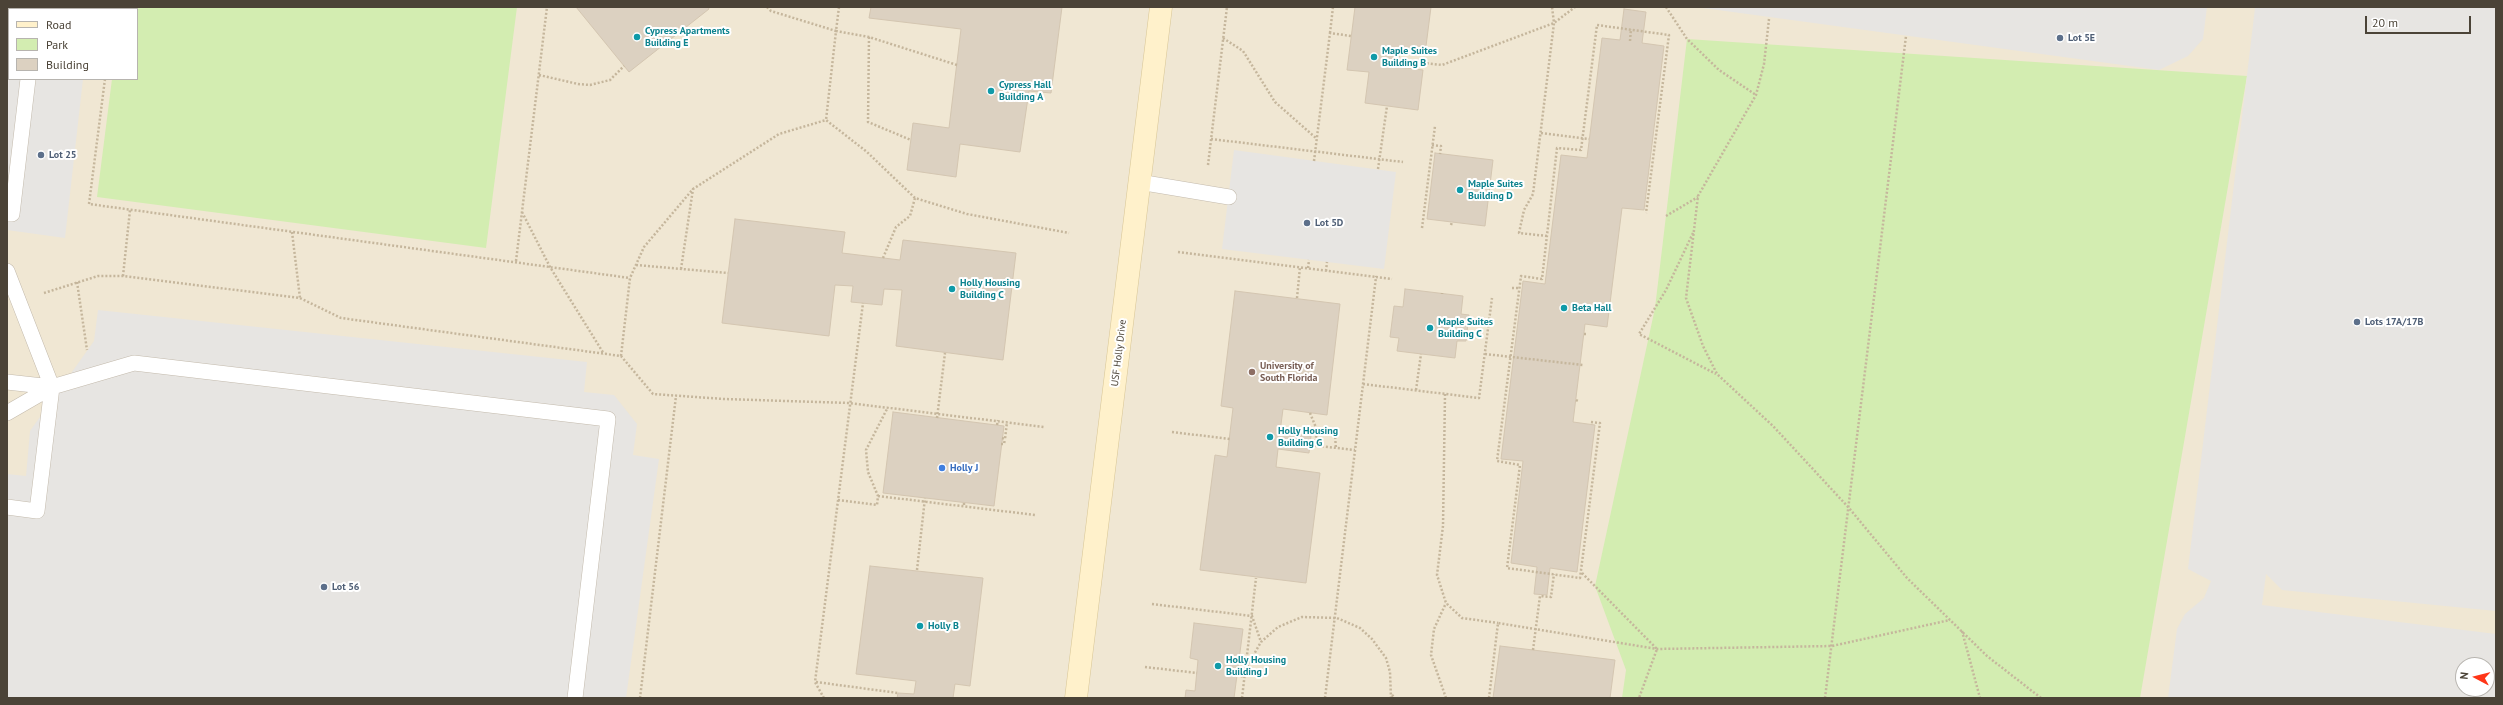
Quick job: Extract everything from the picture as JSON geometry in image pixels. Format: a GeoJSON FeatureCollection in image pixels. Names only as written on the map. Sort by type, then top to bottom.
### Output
{"type":"FeatureCollection","features":[{"type":"Feature","properties":{"kind":"street","name":"USF Holly Drive"},"geometry":{"type":"LineString","coordinates":[[1076,698],[1161,7]]}},
{"type":"Feature","properties":{"kind":"lane"},"geometry":{"type":"LineString","coordinates":[[7,214],[12,214],[28,80]]}},
{"type":"Feature","properties":{"kind":"lane"},"geometry":{"type":"LineString","coordinates":[[1139,182],[1228,196]]}},
{"type":"Feature","properties":{"kind":"lane"},"geometry":{"type":"LineString","coordinates":[[7,271],[52,387],[38,511],[7,507]]}},
{"type":"Feature","properties":{"kind":"lane"},"geometry":{"type":"LineString","coordinates":[[7,413],[52,387],[134,363],[608,419],[575,698]]}},
{"type":"Feature","properties":{"kind":"lane"},"geometry":{"type":"LineString","coordinates":[[7,382],[52,387]]}},
{"type":"Feature","properties":{"kind":"path"},"geometry":{"type":"LineString","coordinates":[[516,262],[547,7]]}},
{"type":"Feature","properties":{"kind":"path"},"geometry":{"type":"LineString","coordinates":[[767,7],[771,11],[836,31],[869,37],[957,65]]}},
{"type":"Feature","properties":{"kind":"path"},"geometry":{"type":"LineString","coordinates":[[826,120],[839,7]]}},
{"type":"Feature","properties":{"kind":"path"},"geometry":{"type":"LineString","coordinates":[[1208,164],[1227,7]]}},
{"type":"Feature","properties":{"kind":"path"},"geometry":{"type":"LineString","coordinates":[[1314,161],[1333,7]]}},
{"type":"Feature","properties":{"kind":"path"},"geometry":{"type":"LineString","coordinates":[[1547,236],[1519,233],[1524,210],[1533,194],[1554,23],[1552,7]]}},
{"type":"Feature","properties":{"kind":"path"},"geometry":{"type":"LineString","coordinates":[[1399,60],[1442,65],[1554,23],[1575,7]]}},
{"type":"Feature","properties":{"kind":"path"},"geometry":{"type":"LineString","coordinates":[[1666,7],[1693,45],[1719,70],[1756,95]]}},
{"type":"Feature","properties":{"kind":"path"},"geometry":{"type":"LineString","coordinates":[[1717,374],[1703,346],[1686,298],[1698,196],[1756,95],[1764,64],[1769,19]]}},
{"type":"Feature","properties":{"kind":"path"},"geometry":{"type":"LineString","coordinates":[[1591,422],[1600,423],[1580,578],[1507,568],[1520,465],[1497,461],[1519,288],[1521,276],[1542,279],[1547,236],[1550,227],[1558,148],[1581,150],[1597,25],[1669,35],[1646,213]]}},
{"type":"Feature","properties":{"kind":"path"},"geometry":{"type":"LineString","coordinates":[[1630,41],[1631,29]]}},
{"type":"Feature","properties":{"kind":"path"},"geometry":{"type":"LineString","coordinates":[[1330,33],[1351,36]]}},
{"type":"Feature","properties":{"kind":"path"},"geometry":{"type":"LineString","coordinates":[[1825,698],[1906,36]]}},
{"type":"Feature","properties":{"kind":"path"},"geometry":{"type":"LineString","coordinates":[[869,37],[868,122],[911,140]]}},
{"type":"Feature","properties":{"kind":"path"},"geometry":{"type":"LineString","coordinates":[[1223,38],[1244,51],[1275,102],[1317,140]]}},
{"type":"Feature","properties":{"kind":"path"},"geometry":{"type":"LineString","coordinates":[[539,75],[578,84],[590,85],[610,80],[624,66]]}},
{"type":"Feature","properties":{"kind":"path"},"geometry":{"type":"LineString","coordinates":[[105,80],[89,204],[630,278]]}},
{"type":"Feature","properties":{"kind":"path"},"geometry":{"type":"LineString","coordinates":[[1378,169],[1387,106]]}},
{"type":"Feature","properties":{"kind":"path"},"geometry":{"type":"LineString","coordinates":[[620,356],[630,278],[644,247],[693,189],[779,134],[826,120]]}},
{"type":"Feature","properties":{"kind":"path"},"geometry":{"type":"LineString","coordinates":[[826,120],[867,152],[915,198],[967,214],[1069,233]]}},
{"type":"Feature","properties":{"kind":"path"},"geometry":{"type":"LineString","coordinates":[[1422,228],[1434,126]]}},
{"type":"Feature","properties":{"kind":"path"},"geometry":{"type":"LineString","coordinates":[[1541,133],[1589,139]]}},
{"type":"Feature","properties":{"kind":"path"},"geometry":{"type":"LineString","coordinates":[[1211,139],[1403,162]]}},
{"type":"Feature","properties":{"kind":"path"},"geometry":{"type":"LineString","coordinates":[[1432,145],[1441,146],[1440,154]]}},
{"type":"Feature","properties":{"kind":"path"},"geometry":{"type":"LineString","coordinates":[[681,269],[693,189]]}},
{"type":"Feature","properties":{"kind":"path"},"geometry":{"type":"LineString","coordinates":[[1666,216],[1698,196]]}},
{"type":"Feature","properties":{"kind":"path"},"geometry":{"type":"LineString","coordinates":[[883,258],[896,227],[910,216],[915,198]]}},
{"type":"Feature","properties":{"kind":"path"},"geometry":{"type":"LineString","coordinates":[[123,276],[130,210]]}},
{"type":"Feature","properties":{"kind":"path"},"geometry":{"type":"LineString","coordinates":[[522,211],[550,267],[604,354]]}},
{"type":"Feature","properties":{"kind":"path"},"geometry":{"type":"LineString","coordinates":[[292,232],[300,298]]}},
{"type":"Feature","properties":{"kind":"path"},"geometry":{"type":"LineString","coordinates":[[1694,232],[1666,290],[1639,334],[1717,374],[1773,426],[1849,508],[1908,578],[1988,656],[2041,698]]}},
{"type":"Feature","properties":{"kind":"path"},"geometry":{"type":"LineString","coordinates":[[1178,252],[1392,279]]}},
{"type":"Feature","properties":{"kind":"path"},"geometry":{"type":"LineString","coordinates":[[1308,268],[1309,260]]}},
{"type":"Feature","properties":{"kind":"path"},"geometry":{"type":"LineString","coordinates":[[1326,270],[1327,262]]}},
{"type":"Feature","properties":{"kind":"path"},"geometry":{"type":"LineString","coordinates":[[636,265],[728,273]]}},
{"type":"Feature","properties":{"kind":"path"},"geometry":{"type":"LineString","coordinates":[[1297,298],[1300,267]]}},
{"type":"Feature","properties":{"kind":"path"},"geometry":{"type":"LineString","coordinates":[[19,302],[98,276],[123,276],[300,298],[341,318],[620,356],[653,394],[724,400],[849,403],[998,420],[1044,427]]}},
{"type":"Feature","properties":{"kind":"path"},"geometry":{"type":"LineString","coordinates":[[1325,698],[1376,277]]}},
{"type":"Feature","properties":{"kind":"path"},"geometry":{"type":"LineString","coordinates":[[77,282],[87,351]]}},
{"type":"Feature","properties":{"kind":"path"},"geometry":{"type":"LineString","coordinates":[[1512,288],[1519,288]]}},
{"type":"Feature","properties":{"kind":"path"},"geometry":{"type":"LineString","coordinates":[[1363,384],[1479,398],[1492,298]]}},
{"type":"Feature","properties":{"kind":"path"},"geometry":{"type":"LineString","coordinates":[[824,698],[815,682],[849,403],[863,303]]}},
{"type":"Feature","properties":{"kind":"path"},"geometry":{"type":"LineString","coordinates":[[937,418],[945,352]]}},
{"type":"Feature","properties":{"kind":"path"},"geometry":{"type":"LineString","coordinates":[[1416,390],[1421,354]]}},
{"type":"Feature","properties":{"kind":"path"},"geometry":{"type":"LineString","coordinates":[[1485,354],[1583,365]]}},
{"type":"Feature","properties":{"kind":"path"},"geometry":{"type":"LineString","coordinates":[[1445,394],[1443,526],[1437,575],[1446,603],[1462,618],[1536,628],[1657,649],[1832,646],[1950,620]]}},
{"type":"Feature","properties":{"kind":"path"},"geometry":{"type":"LineString","coordinates":[[640,698],[676,396]]}},
{"type":"Feature","properties":{"kind":"path"},"geometry":{"type":"LineString","coordinates":[[838,500],[877,505],[878,496],[868,472],[866,450],[888,407]]}},
{"type":"Feature","properties":{"kind":"path"},"geometry":{"type":"LineString","coordinates":[[1310,413],[1316,430],[1315,445]]}},
{"type":"Feature","properties":{"kind":"path"},"geometry":{"type":"LineString","coordinates":[[997,425],[998,420]]}},
{"type":"Feature","properties":{"kind":"path"},"geometry":{"type":"LineString","coordinates":[[1002,444],[1004,444],[1007,422]]}},
{"type":"Feature","properties":{"kind":"path"},"geometry":{"type":"LineString","coordinates":[[1316,430],[1335,436],[1336,448]]}},
{"type":"Feature","properties":{"kind":"path"},"geometry":{"type":"LineString","coordinates":[[1172,432],[1230,439]]}},
{"type":"Feature","properties":{"kind":"path"},"geometry":{"type":"LineString","coordinates":[[1310,445],[1355,450]]}},
{"type":"Feature","properties":{"kind":"path"},"geometry":{"type":"LineString","coordinates":[[878,496],[1035,515]]}},
{"type":"Feature","properties":{"kind":"path"},"geometry":{"type":"LineString","coordinates":[[917,570],[925,498]]}},
{"type":"Feature","properties":{"kind":"path"},"geometry":{"type":"LineString","coordinates":[[1581,572],[1657,649]]}},
{"type":"Feature","properties":{"kind":"path"},"geometry":{"type":"LineString","coordinates":[[1533,650],[1540,596],[1551,597],[1554,574]]}},
{"type":"Feature","properties":{"kind":"path"},"geometry":{"type":"LineString","coordinates":[[1242,698],[1256,578]]}},
{"type":"Feature","properties":{"kind":"path"},"geometry":{"type":"LineString","coordinates":[[1446,603],[1434,629],[1431,655],[1446,698]]}},
{"type":"Feature","properties":{"kind":"path"},"geometry":{"type":"LineString","coordinates":[[1152,604],[1252,616]]}},
{"type":"Feature","properties":{"kind":"path"},"geometry":{"type":"LineString","coordinates":[[1252,616],[1262,642]]}},
{"type":"Feature","properties":{"kind":"path"},"geometry":{"type":"LineString","coordinates":[[1245,670],[1262,642],[1278,627],[1302,617],[1334,617],[1360,628],[1372,639],[1386,658],[1390,672],[1391,697],[1395,698]]}},
{"type":"Feature","properties":{"kind":"path"},"geometry":{"type":"LineString","coordinates":[[1489,698],[1498,623]]}},
{"type":"Feature","properties":{"kind":"path"},"geometry":{"type":"LineString","coordinates":[[1962,631],[1980,698]]}},
{"type":"Feature","properties":{"kind":"path"},"geometry":{"type":"LineString","coordinates":[[1639,698],[1657,649]]}},
{"type":"Feature","properties":{"kind":"path"},"geometry":{"type":"LineString","coordinates":[[1145,667],[1197,673]]}},
{"type":"Feature","properties":{"kind":"path"},"geometry":{"type":"LineString","coordinates":[[1237,675],[1245,677]]}},
{"type":"Feature","properties":{"kind":"path"},"geometry":{"type":"LineString","coordinates":[[815,682],[898,693]]}},
{"type":"Feature","properties":{"kind":"shaded area","name":"University of South Florida"},"geometry":{"type":"Polygon","coordinates":[[[7,7],[2496,7],[2496,698],[7,698],[7,7]]]}},
{"type":"Feature","properties":{"kind":"shaded area","name":"Lot 25"},"geometry":{"type":"Polygon","coordinates":[[[7,7],[57,7],[8,8],[8,80],[83,80],[65,238],[7,230],[7,7]]]}},
{"type":"Feature","properties":{"kind":"shaded area","name":"Lot 5E"},"geometry":{"type":"Polygon","coordinates":[[[1696,7],[2207,7],[2203,39],[2188,56],[2159,70],[1696,7]]]}},
{"type":"Feature","properties":{"kind":"shaded area","name":"Lots 17A/17B"},"geometry":{"type":"Polygon","coordinates":[[[2496,7],[2496,611],[2282,590],[2266,574],[2262,605],[2496,634],[2496,698],[2168,698],[2177,629],[2185,614],[2204,598],[2211,581],[2188,569],[2255,8],[2496,7]]]}},
{"type":"Feature","properties":{"kind":"shaded area","name":"Lot 5D"},"geometry":{"type":"Polygon","coordinates":[[[1234,150],[1396,172],[1384,269],[1222,249],[1234,150]]]}},
{"type":"Feature","properties":{"kind":"shaded area","name":"Lot 56"},"geometry":{"type":"Polygon","coordinates":[[[98,310],[587,362],[584,392],[614,395],[637,424],[633,455],[659,459],[626,698],[7,698],[7,474],[26,476],[30,431],[94,341],[98,310]]]}},
{"type":"Feature","properties":{"kind":"green space"},"geometry":{"type":"Polygon","coordinates":[[[517,7],[486,248],[97,197],[112,80],[138,80],[138,8],[122,8],[517,7]]]}},
{"type":"Feature","properties":{"kind":"green space"},"geometry":{"type":"Polygon","coordinates":[[[1687,39],[2247,76],[2140,698],[1622,698],[1626,670],[1595,586],[1655,308],[1687,39]]]}},
{"type":"Feature","properties":{"kind":"building","name":"Cypress Apartments Building E"},"geometry":{"type":"Polygon","coordinates":[[[576,7],[708,7],[709,9],[629,72],[576,7]]]}},
{"type":"Feature","properties":{"kind":"building","name":"Cypress Hall Building A"},"geometry":{"type":"Polygon","coordinates":[[[871,7],[1062,7],[1051,93],[1029,91],[1020,152],[960,144],[956,177],[907,170],[913,123],[949,128],[961,29],[869,18],[871,7]]]}},
{"type":"Feature","properties":{"kind":"building","name":"Maple Suites Building B"},"geometry":{"type":"Polygon","coordinates":[[[1355,7],[1431,7],[1425,54],[1400,50],[1398,67],[1423,70],[1418,110],[1365,103],[1369,72],[1347,70],[1355,7]]]}},
{"type":"Feature","properties":{"kind":"building","name":"Beta Hall"},"geometry":{"type":"Polygon","coordinates":[[[1624,9],[1646,12],[1642,43],[1664,46],[1644,210],[1622,208],[1607,327],[1585,324],[1573,422],[1595,425],[1577,572],[1550,568],[1547,595],[1534,594],[1537,567],[1511,563],[1523,461],[1501,459],[1523,281],[1545,284],[1561,155],[1587,158],[1602,38],[1620,40],[1624,9]]]}},
{"type":"Feature","properties":{"kind":"building","name":"Maple Suites Building D"},"geometry":{"type":"Polygon","coordinates":[[[1435,153],[1493,160],[1485,226],[1427,219],[1435,153]]]}},
{"type":"Feature","properties":{"kind":"building","name":"Holly Housing Building C"},"geometry":{"type":"Polygon","coordinates":[[[735,219],[845,232],[842,253],[900,260],[903,240],[1016,253],[1003,360],[896,346],[902,290],[884,289],[882,305],[851,302],[853,286],[835,285],[829,336],[722,323],[735,219]]]}},
{"type":"Feature","properties":{"kind":"building","name":"Maple Suites Building C"},"geometry":{"type":"Polygon","coordinates":[[[1405,289],[1463,296],[1461,314],[1469,315],[1466,341],[1457,341],[1455,358],[1397,351],[1399,338],[1390,337],[1394,306],[1403,307],[1405,289]]]}},
{"type":"Feature","properties":{"kind":"building","name":"Holly Housing Building G"},"geometry":{"type":"Polygon","coordinates":[[[1235,291],[1340,304],[1327,415],[1283,409],[1280,432],[1311,436],[1309,453],[1278,449],[1276,467],[1320,473],[1306,583],[1200,570],[1215,455],[1227,457],[1233,408],[1221,406],[1235,291]]]}},
{"type":"Feature","properties":{"kind":"building","name":"Holly J"},"geometry":{"type":"Polygon","coordinates":[[[893,412],[1004,426],[994,506],[883,493],[893,412]]]}},
{"type":"Feature","properties":{"kind":"building","name":"Holly B"},"geometry":{"type":"Polygon","coordinates":[[[870,566],[983,578],[970,686],[955,684],[953,698],[897,698],[898,693],[914,694],[916,681],[856,674],[870,566]]]}},
{"type":"Feature","properties":{"kind":"building","name":"Holly Housing Building J"},"geometry":{"type":"Polygon","coordinates":[[[1194,623],[1243,629],[1234,698],[1185,698],[1186,690],[1195,691],[1198,660],[1190,658],[1194,623]]]}},
{"type":"Feature","properties":{"kind":"building"},"geometry":{"type":"Polygon","coordinates":[[[1500,646],[1615,660],[1610,698],[1493,698],[1500,646]]]}},
{"type":"Feature","properties":{"kind":"place","name":"Cypress Apartments Building E"},"geometry":{"type":"Point","coordinates":[637,37]}},
{"type":"Feature","properties":{"kind":"place","name":"Lot 5E"},"geometry":{"type":"Point","coordinates":[2060,38]}},
{"type":"Feature","properties":{"kind":"place","name":"Maple Suites Building B"},"geometry":{"type":"Point","coordinates":[1374,57]}},
{"type":"Feature","properties":{"kind":"place","name":"Cypress Hall Building A"},"geometry":{"type":"Point","coordinates":[991,91]}},
{"type":"Feature","properties":{"kind":"place","name":"Lot 25"},"geometry":{"type":"Point","coordinates":[41,155]}},
{"type":"Feature","properties":{"kind":"place","name":"Maple Suites Building D"},"geometry":{"type":"Point","coordinates":[1460,190]}},
{"type":"Feature","properties":{"kind":"place","name":"Lot 5D"},"geometry":{"type":"Point","coordinates":[1307,223]}},
{"type":"Feature","properties":{"kind":"place","name":"Holly Housing Building C"},"geometry":{"type":"Point","coordinates":[952,289]}},
{"type":"Feature","properties":{"kind":"place","name":"Beta Hall"},"geometry":{"type":"Point","coordinates":[1564,308]}},
{"type":"Feature","properties":{"kind":"place","name":"Lots 17A/17B"},"geometry":{"type":"Point","coordinates":[2357,322]}},
{"type":"Feature","properties":{"kind":"place","name":"Maple Suites Building C"},"geometry":{"type":"Point","coordinates":[1430,328]}},
{"type":"Feature","properties":{"kind":"place","name":"University of South Florida"},"geometry":{"type":"Point","coordinates":[1252,372]}},
{"type":"Feature","properties":{"kind":"place","name":"Holly Housing Building G"},"geometry":{"type":"Point","coordinates":[1270,437]}},
{"type":"Feature","properties":{"kind":"place","name":"Holly J"},"geometry":{"type":"Point","coordinates":[942,468]}},
{"type":"Feature","properties":{"kind":"place","name":"Lot 56"},"geometry":{"type":"Point","coordinates":[324,587]}},
{"type":"Feature","properties":{"kind":"place","name":"Holly B"},"geometry":{"type":"Point","coordinates":[920,626]}},
{"type":"Feature","properties":{"kind":"place","name":"Holly Housing Building J"},"geometry":{"type":"Point","coordinates":[1218,666]}}]}
